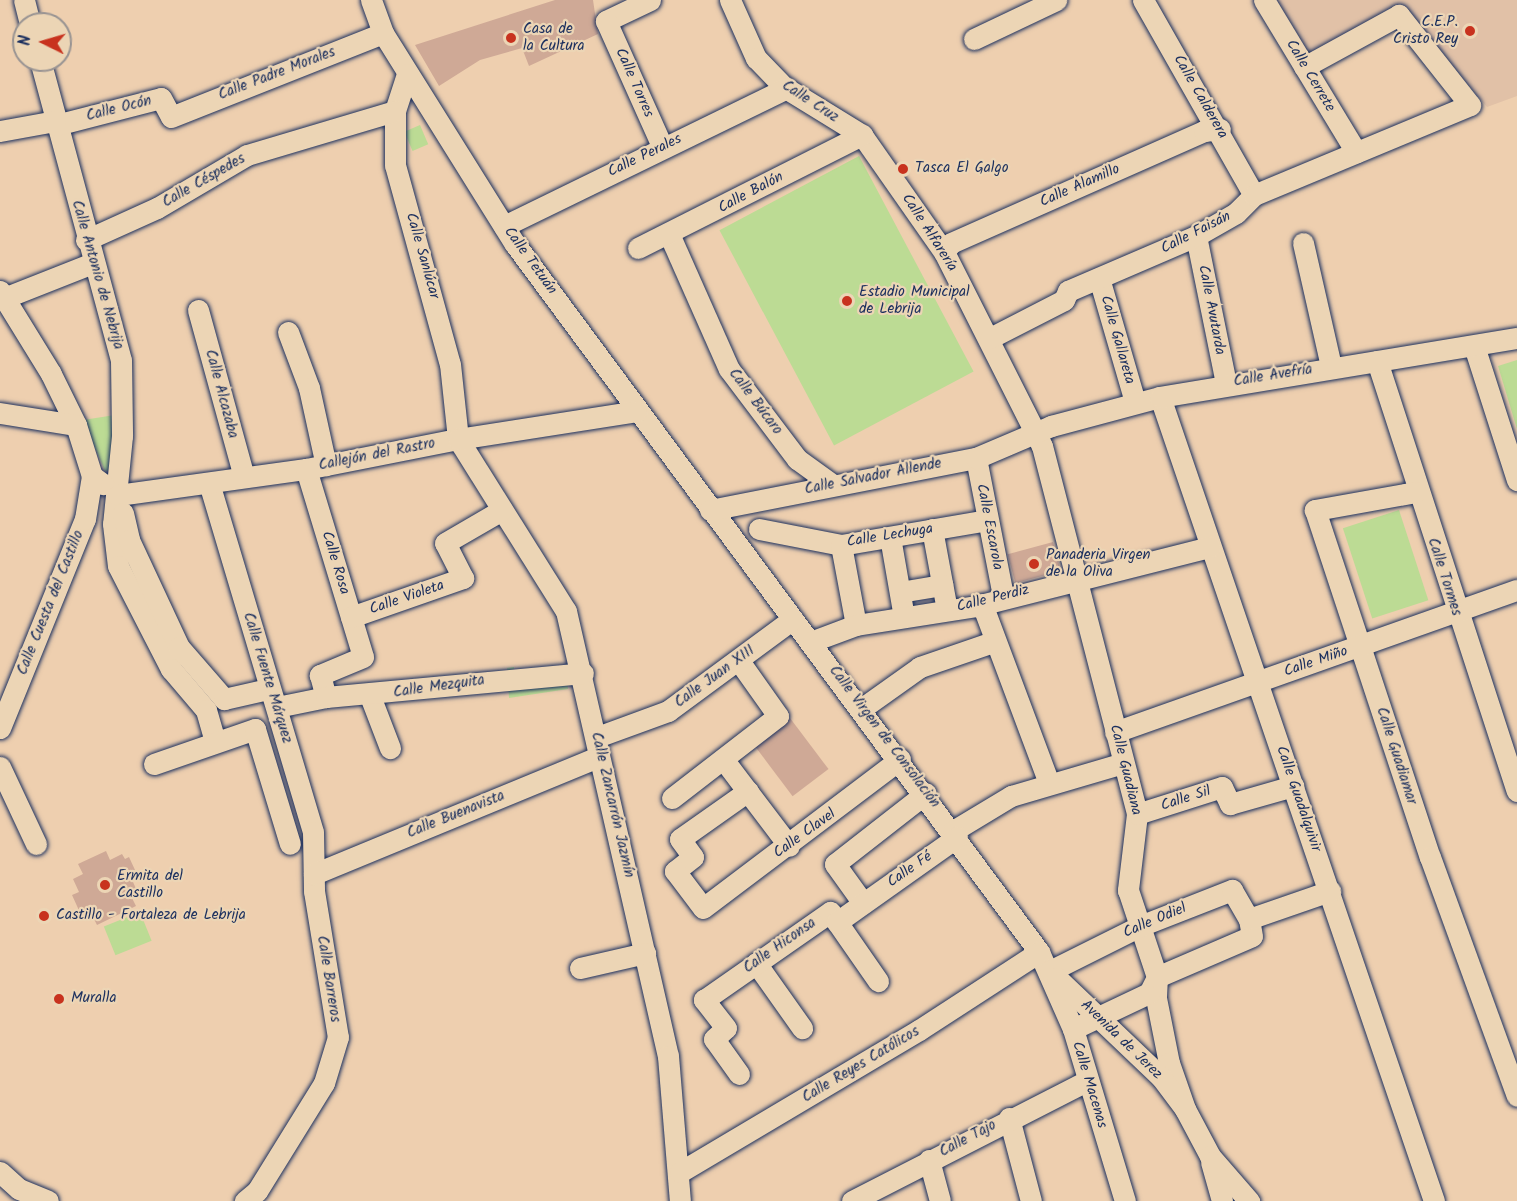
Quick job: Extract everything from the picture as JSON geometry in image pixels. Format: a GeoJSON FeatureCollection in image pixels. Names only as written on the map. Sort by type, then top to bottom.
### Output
{"type":"FeatureCollection","features":[{"type":"Feature","properties":{"kind":"street","name":"Calle Tetuán"},"geometry":{"type":"LineString","coordinates":[[371,0],[383,33],[407,74],[504,226],[710,510]]}},
{"type":"Feature","properties":{"kind":"street","name":"Calle Torres"},"geometry":{"type":"LineString","coordinates":[[650,0],[606,21],[662,146]]}},
{"type":"Feature","properties":{"kind":"street","name":"Calle Cruz"},"geometry":{"type":"LineString","coordinates":[[730,0],[756,58],[787,88],[862,135]]}},
{"type":"Feature","properties":{"kind":"street"},"geometry":{"type":"LineString","coordinates":[[974,39],[1056,0]]}},
{"type":"Feature","properties":{"kind":"street"},"geometry":{"type":"LineString","coordinates":[[1063,0],[1066,5],[1075,0]]}},
{"type":"Feature","properties":{"kind":"street","name":"Calle Calderera"},"geometry":{"type":"LineString","coordinates":[[1143,0],[1220,129],[1254,195]]}},
{"type":"Feature","properties":{"kind":"street","name":"Calle Cerrete"},"geometry":{"type":"LineString","coordinates":[[1264,0],[1356,152]]}},
{"type":"Feature","properties":{"kind":"street","name":"Calle Faisán"},"geometry":{"type":"LineString","coordinates":[[990,338],[1064,300],[1068,291],[1196,236],[1236,213],[1254,195],[1470,105],[1399,15],[1304,67]]}},
{"type":"Feature","properties":{"kind":"street","name":"Calle Padre Morales"},"geometry":{"type":"LineString","coordinates":[[171,117],[383,33]]}},
{"type":"Feature","properties":{"kind":"street","name":"Calle Antonio de Nebrija"},"geometry":{"type":"LineString","coordinates":[[42,72],[86,240],[121,360],[118,495]]}},
{"type":"Feature","properties":{"kind":"street","name":"Calle Sanlúcar"},"geometry":{"type":"LineString","coordinates":[[407,74],[395,111],[395,165],[450,364],[458,439]]}},
{"type":"Feature","properties":{"kind":"street","name":"Calle Perales"},"geometry":{"type":"LineString","coordinates":[[504,226],[662,146],[787,88]]}},
{"type":"Feature","properties":{"kind":"street","name":"Calle Ocón"},"geometry":{"type":"LineString","coordinates":[[0,131],[55,123],[161,98],[171,117]]}},
{"type":"Feature","properties":{"kind":"street","name":"Calle Céspedes"},"geometry":{"type":"LineString","coordinates":[[86,240],[157,208],[247,155],[395,111]]}},
{"type":"Feature","properties":{"kind":"street","name":"Calle Alamillo"},"geometry":{"type":"LineString","coordinates":[[944,252],[951,243],[1204,131],[1220,129]]}},
{"type":"Feature","properties":{"kind":"street","name":"Calle Balón"},"geometry":{"type":"LineString","coordinates":[[638,248],[670,236],[862,135]]}},
{"type":"Feature","properties":{"kind":"street","name":"Calle Alfarería"},"geometry":{"type":"LineString","coordinates":[[862,135],[944,252],[990,338],[1032,433]]}},
{"type":"Feature","properties":{"kind":"street","name":"Calle Búcaro"},"geometry":{"type":"LineString","coordinates":[[670,236],[729,369],[798,459],[833,485]]}},
{"type":"Feature","properties":{"kind":"street","name":"Calle Avutarda"},"geometry":{"type":"LineString","coordinates":[[1196,236],[1226,383]]}},
{"type":"Feature","properties":{"kind":"street"},"geometry":{"type":"LineString","coordinates":[[1303,243],[1330,366]]}},
{"type":"Feature","properties":{"kind":"street"},"geometry":{"type":"LineString","coordinates":[[93,263],[2,295],[76,425],[92,476],[118,495],[113,524],[118,566],[171,669],[206,710],[215,741]]}},
{"type":"Feature","properties":{"kind":"street","name":"Calle Gallareta"},"geometry":{"type":"LineString","coordinates":[[1099,278],[1135,402]]}},
{"type":"Feature","properties":{"kind":"street","name":"Calle Alcazaba"},"geometry":{"type":"LineString","coordinates":[[198,310],[244,477]]}},
{"type":"Feature","properties":{"kind":"street","name":"Calle Rosa"},"geometry":{"type":"LineString","coordinates":[[288,332],[309,388],[316,467],[351,617],[363,657],[320,675],[326,697]]}},
{"type":"Feature","properties":{"kind":"street","name":"Calle Avefría"},"geometry":{"type":"LineString","coordinates":[[1032,433],[1135,402],[1226,383],[1517,338]]}},
{"type":"Feature","properties":{"kind":"street"},"geometry":{"type":"LineString","coordinates":[[1474,346],[1517,480]]}},
{"type":"Feature","properties":{"kind":"street","name":"Calle Tormes"},"geometry":{"type":"LineString","coordinates":[[1377,361],[1455,612],[1517,791]]}},
{"type":"Feature","properties":{"kind":"street","name":"Calle Guadalquivir"},"geometry":{"type":"LineString","coordinates":[[1160,397],[1210,547],[1259,681],[1434,1201]]}},
{"type":"Feature","properties":{"kind":"street","name":"Callejón del Rastro"},"geometry":{"type":"LineString","coordinates":[[118,495],[212,492],[244,477],[316,467],[458,439],[636,411]]}},
{"type":"Feature","properties":{"kind":"street"},"geometry":{"type":"LineString","coordinates":[[0,413],[76,425]]}},
{"type":"Feature","properties":{"kind":"street","name":"Calle Salvador Allende"},"geometry":{"type":"LineString","coordinates":[[710,510],[975,458],[1032,433]]}},
{"type":"Feature","properties":{"kind":"street","name":"Calle Guadiana"},"geometry":{"type":"LineString","coordinates":[[1032,433],[1042,446],[1137,814],[1128,890],[1157,977],[1156,998],[1169,1063],[1185,1109]]}},
{"type":"Feature","properties":{"kind":"street","name":"Calle Zancarrón Jazmín"},"geometry":{"type":"LineString","coordinates":[[458,439],[566,611],[601,742],[668,1056],[680,1172],[680,1201]]}},
{"type":"Feature","properties":{"kind":"street","name":"Calle Escarola"},"geometry":{"type":"LineString","coordinates":[[975,458],[1003,596]]}},
{"type":"Feature","properties":{"kind":"street","name":"Calle Cuesta del Castillo"},"geometry":{"type":"LineString","coordinates":[[0,728],[85,519],[92,476]]}},
{"type":"Feature","properties":{"kind":"street","name":"Calle Fuente Márquez"},"geometry":{"type":"LineString","coordinates":[[212,492],[313,832],[315,874]]}},
{"type":"Feature","properties":{"kind":"street","name":"Calle Guadiamar"},"geometry":{"type":"LineString","coordinates":[[1416,492],[1315,510],[1360,647],[1517,1096]]}},
{"type":"Feature","properties":{"kind":"street","name":"Calle Mezquita"},"geometry":{"type":"LineString","coordinates":[[118,495],[129,540],[179,647],[224,699],[370,696],[507,678],[531,681],[583,673]]}},
{"type":"Feature","properties":{"kind":"street","name":"Calle Violeta"},"geometry":{"type":"LineString","coordinates":[[351,617],[463,578],[445,543],[502,510]]}},
{"type":"Feature","properties":{"kind":"street","name":"Calle Virgen de Consolación"},"geometry":{"type":"LineString","coordinates":[[710,510],[793,619],[813,641],[861,709],[926,793],[1039,952],[1050,971]]}},
{"type":"Feature","properties":{"kind":"street","name":"Calle Lechuga"},"geometry":{"type":"LineString","coordinates":[[759,529],[841,545],[987,520]]}},
{"type":"Feature","properties":{"kind":"street"},"geometry":{"type":"LineString","coordinates":[[932,530],[947,610]]}},
{"type":"Feature","properties":{"kind":"street"},"geometry":{"type":"LineString","coordinates":[[890,537],[904,617]]}},
{"type":"Feature","properties":{"kind":"street"},"geometry":{"type":"LineString","coordinates":[[841,545],[856,625]]}},
{"type":"Feature","properties":{"kind":"street","name":"Calle Perdiz"},"geometry":{"type":"LineString","coordinates":[[813,641],[856,625],[982,604],[1003,596],[1210,547]]}},
{"type":"Feature","properties":{"kind":"street"},"geometry":{"type":"LineString","coordinates":[[900,592],[942,585]]}},
{"type":"Feature","properties":{"kind":"street","name":"Calle Miño"},"geometry":{"type":"LineString","coordinates":[[1115,732],[1517,591]]}},
{"type":"Feature","properties":{"kind":"street"},"geometry":{"type":"LineString","coordinates":[[982,604],[993,642],[1049,783]]}},
{"type":"Feature","properties":{"kind":"street","name":"Calle Juan XIII"},"geometry":{"type":"LineString","coordinates":[[601,742],[668,711],[739,661],[793,619]]}},
{"type":"Feature","properties":{"kind":"street"},"geometry":{"type":"LineString","coordinates":[[861,709],[920,667],[993,642]]}},
{"type":"Feature","properties":{"kind":"street"},"geometry":{"type":"LineString","coordinates":[[672,798],[778,716],[739,661]]}},
{"type":"Feature","properties":{"kind":"street","name":"Calle Mezquita"},"geometry":{"type":"LineString","coordinates":[[370,696],[390,748]]}},
{"type":"Feature","properties":{"kind":"street"},"geometry":{"type":"LineString","coordinates":[[154,764],[255,729],[290,844]]}},
{"type":"Feature","properties":{"kind":"street","name":"Calle Buenavista"},"geometry":{"type":"LineString","coordinates":[[315,874],[601,742]]}},
{"type":"Feature","properties":{"kind":"street"},"geometry":{"type":"LineString","coordinates":[[723,759],[789,846]]}},
{"type":"Feature","properties":{"kind":"street","name":"Calle Clavel"},"geometry":{"type":"LineString","coordinates":[[748,791],[680,839],[693,857],[675,871],[703,909],[789,846],[900,759]]}},
{"type":"Feature","properties":{"kind":"street","name":"Calle Fé"},"geometry":{"type":"LineString","coordinates":[[833,917],[863,903],[955,834],[1011,796],[1123,763]]}},
{"type":"Feature","properties":{"kind":"street"},"geometry":{"type":"LineString","coordinates":[[0,767],[36,844]]}},
{"type":"Feature","properties":{"kind":"street","name":"Calle Sil"},"geometry":{"type":"LineString","coordinates":[[1137,814],[1222,787],[1230,804],[1293,786]]}},
{"type":"Feature","properties":{"kind":"street"},"geometry":{"type":"LineString","coordinates":[[863,903],[835,864],[926,793]]}},
{"type":"Feature","properties":{"kind":"street","name":"Calle Barreros"},"geometry":{"type":"LineString","coordinates":[[245,1201],[257,1191],[324,1083],[338,1037],[315,874]]}},
{"type":"Feature","properties":{"kind":"street","name":"Calle Odiel"},"geometry":{"type":"LineString","coordinates":[[1050,971],[1140,926],[1232,890],[1248,919]]}},
{"type":"Feature","properties":{"kind":"street"},"geometry":{"type":"LineString","coordinates":[[1073,1029],[1149,993],[1157,977],[1252,936],[1248,919],[1330,891]]}},
{"type":"Feature","properties":{"kind":"street"},"geometry":{"type":"LineString","coordinates":[[833,917],[878,981]]}},
{"type":"Feature","properties":{"kind":"street","name":"Calle Hiconsa"},"geometry":{"type":"LineString","coordinates":[[739,1074],[714,1039],[726,1028],[704,1000],[756,963],[833,917]]}},
{"type":"Feature","properties":{"kind":"street","name":"Calle Reyes Católicos"},"geometry":{"type":"LineString","coordinates":[[680,1172],[920,1030],[1039,952]]}},
{"type":"Feature","properties":{"kind":"street"},"geometry":{"type":"LineString","coordinates":[[580,968],[645,953]]}},
{"type":"Feature","properties":{"kind":"street"},"geometry":{"type":"LineString","coordinates":[[756,963],[802,1028]]}},
{"type":"Feature","properties":{"kind":"street","name":"Avenida de Jerez"},"geometry":{"type":"LineString","coordinates":[[1050,971],[1161,1077],[1185,1109],[1210,1156],[1249,1201]]}},
{"type":"Feature","properties":{"kind":"street","name":"Calle Macenas"},"geometry":{"type":"LineString","coordinates":[[1050,971],[1073,1029],[1125,1201]]}},
{"type":"Feature","properties":{"kind":"street","name":"Calle Tajo"},"geometry":{"type":"LineString","coordinates":[[852,1201],[1009,1118],[1087,1081]]}},
{"type":"Feature","properties":{"kind":"street"},"geometry":{"type":"LineString","coordinates":[[1009,1118],[1031,1201]]}},
{"type":"Feature","properties":{"kind":"street"},"geometry":{"type":"LineString","coordinates":[[1210,1156],[1222,1201]]}},
{"type":"Feature","properties":{"kind":"street"},"geometry":{"type":"LineString","coordinates":[[929,1160],[940,1201]]}},
{"type":"Feature","properties":{"kind":"street"},"geometry":{"type":"LineString","coordinates":[[0,1172],[19,1189],[48,1201]]}},
{"type":"Feature","properties":{"kind":"shaded area","name":"C.E.P. Cristo Rey"},"geometry":{"type":"Polygon","coordinates":[[[1275,0],[1517,0],[1517,96],[1487,107],[1403,7],[1307,54],[1275,0]]]}},
{"type":"Feature","properties":{"kind":"green space"},"geometry":{"type":"Polygon","coordinates":[[[420,125],[428,144],[413,151],[404,132],[420,125]]]}},
{"type":"Feature","properties":{"kind":"green space","name":"Estadio Municipal de Lebrija"},"geometry":{"type":"Polygon","coordinates":[[[859,156],[974,371],[834,446],[719,230],[859,156]]]}},
{"type":"Feature","properties":{"kind":"green space"},"geometry":{"type":"Polygon","coordinates":[[[1517,360],[1517,429],[1498,366],[1517,360]]]}},
{"type":"Feature","properties":{"kind":"green space"},"geometry":{"type":"Polygon","coordinates":[[[115,415],[116,470],[105,471],[83,420],[115,415]]]}},
{"type":"Feature","properties":{"kind":"green space"},"geometry":{"type":"Polygon","coordinates":[[[1399,510],[1428,600],[1372,619],[1343,528],[1399,510]]]}},
{"type":"Feature","properties":{"kind":"green space"},"geometry":{"type":"Polygon","coordinates":[[[565,665],[568,689],[509,698],[507,668],[514,667],[514,673],[565,665]]]}},
{"type":"Feature","properties":{"kind":"green space"},"geometry":{"type":"Polygon","coordinates":[[[140,912],[152,941],[115,955],[104,927],[140,912]]]}},
{"type":"Feature","properties":{"kind":"building","name":"Casa de la Cultura"},"geometry":{"type":"Polygon","coordinates":[[[555,0],[593,0],[598,34],[529,66],[522,48],[480,60],[439,86],[415,45],[555,0]]]}},
{"type":"Feature","properties":{"kind":"building"},"geometry":{"type":"Polygon","coordinates":[[[1053,542],[1061,571],[1015,583],[1008,554],[1053,542]]]}},
{"type":"Feature","properties":{"kind":"building"},"geometry":{"type":"Polygon","coordinates":[[[790,718],[829,769],[793,796],[754,745],[790,718]]]}},
{"type":"Feature","properties":{"kind":"building","name":"Ermita del Castillo"},"geometry":{"type":"Polygon","coordinates":[[[106,851],[110,860],[122,854],[125,859],[129,857],[135,870],[129,873],[137,891],[130,894],[136,906],[97,925],[91,913],[82,917],[72,895],[79,892],[73,879],[83,874],[78,864],[106,851]]]}},
{"type":"Feature","properties":{"kind":"place","name":"C.E.P. Cristo Rey"},"geometry":{"type":"Point","coordinates":[1470,31]}},
{"type":"Feature","properties":{"kind":"place","name":"Casa de la Cultura"},"geometry":{"type":"Point","coordinates":[511,38]}},
{"type":"Feature","properties":{"kind":"place","name":"Tasca El Galgo"},"geometry":{"type":"Point","coordinates":[903,169]}},
{"type":"Feature","properties":{"kind":"place","name":"Estadio Municipal de Lebrija"},"geometry":{"type":"Point","coordinates":[847,301]}},
{"type":"Feature","properties":{"kind":"place","name":"Panaderia Virgen de la Oliva"},"geometry":{"type":"Point","coordinates":[1034,564]}},
{"type":"Feature","properties":{"kind":"place","name":"Ermita del Castillo"},"geometry":{"type":"Point","coordinates":[105,885]}},
{"type":"Feature","properties":{"kind":"place","name":"Castillo - Fortaleza de Lebrija"},"geometry":{"type":"Point","coordinates":[44,916]}},
{"type":"Feature","properties":{"kind":"place","name":"Muralla"},"geometry":{"type":"Point","coordinates":[59,999]}}]}
